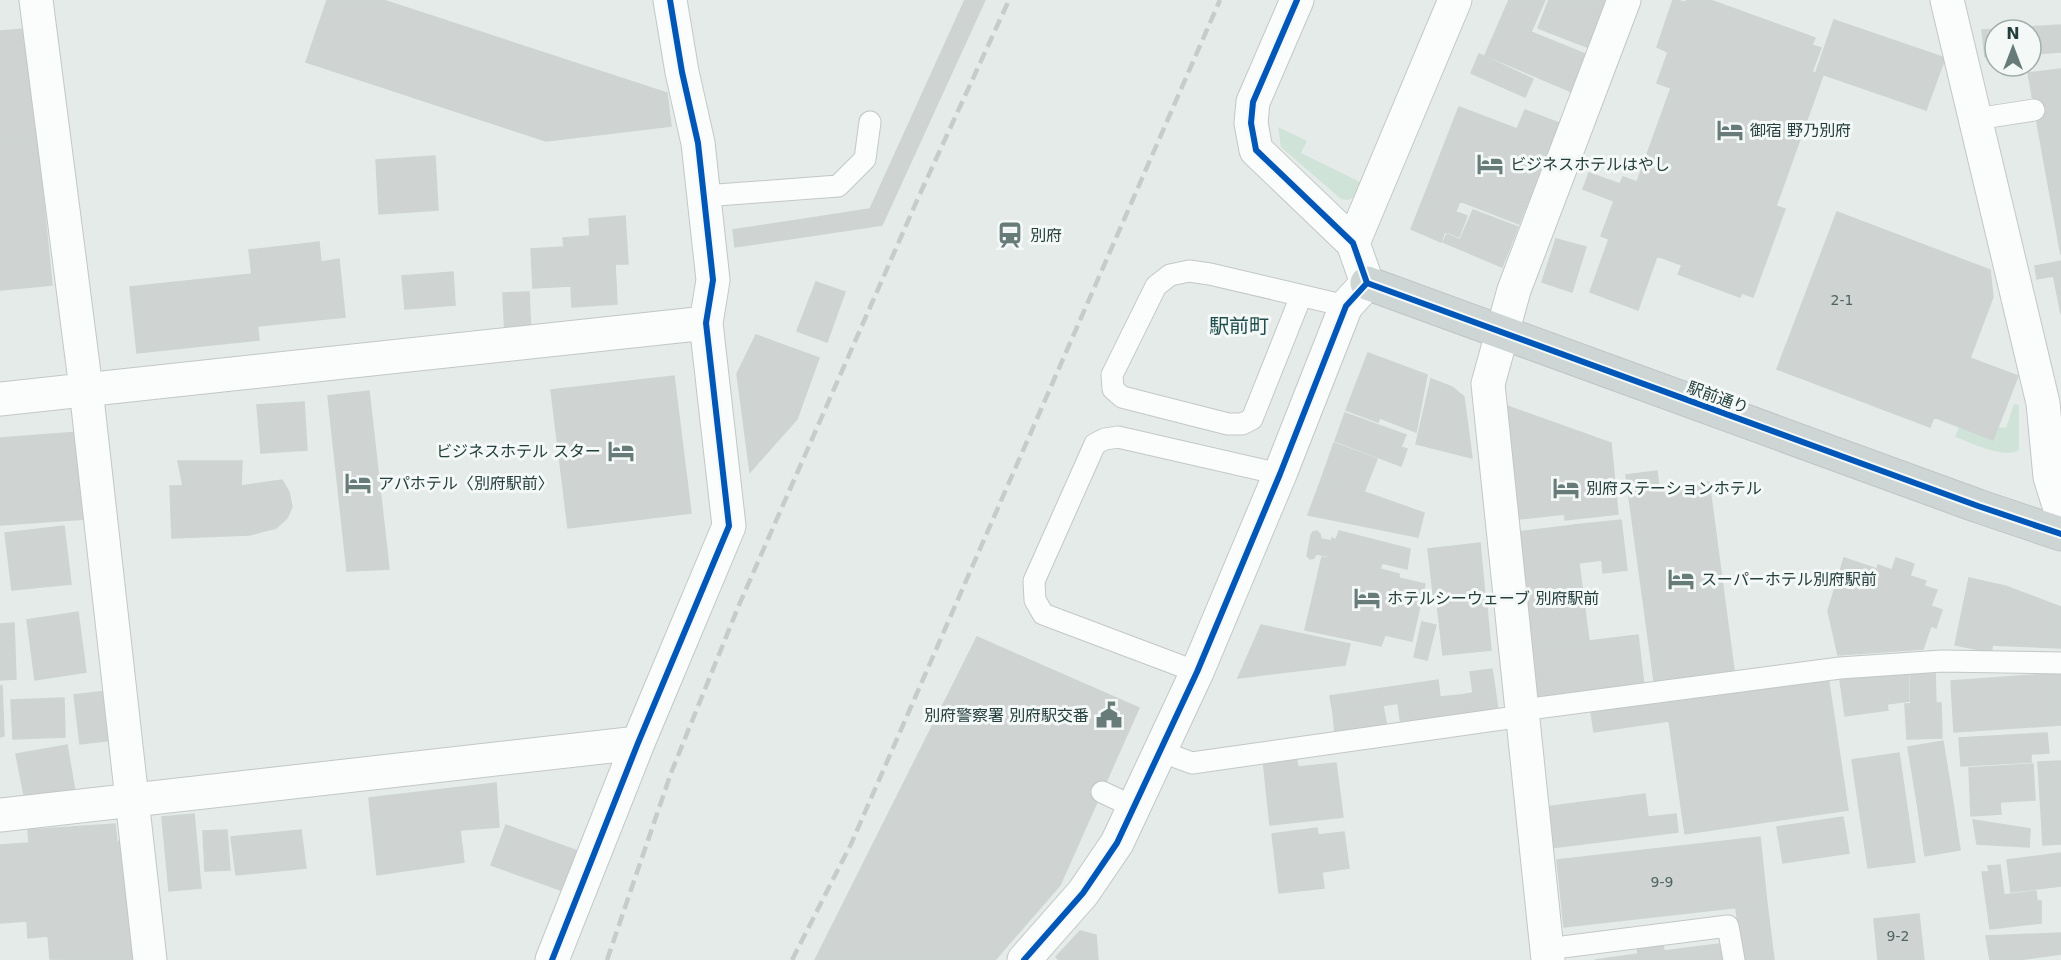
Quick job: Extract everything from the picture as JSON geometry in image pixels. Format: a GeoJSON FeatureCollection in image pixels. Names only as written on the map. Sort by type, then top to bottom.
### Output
{"type":"FeatureCollection","features":[{"type":"Feature","properties":{"kind":"main road","name":"駅前通り"},"geometry":{"type":"LineString","coordinates":[[1357,294],[1502,333],[1978,507],[2061,534]]}},
{"type":"Feature","properties":{"kind":"street"},"geometry":{"type":"LineString","coordinates":[[36,0],[86,389],[134,800],[150,960]]}},
{"type":"Feature","properties":{"kind":"street"},"geometry":{"type":"LineString","coordinates":[[552,960],[638,743],[729,526],[706,323],[713,280],[704,196],[698,143],[682,72],[670,0]]}},
{"type":"Feature","properties":{"kind":"street"},"geometry":{"type":"LineString","coordinates":[[1297,0],[1253,102],[1251,123],[1256,150],[1353,243]]}},
{"type":"Feature","properties":{"kind":"street"},"geometry":{"type":"LineString","coordinates":[[1024,960],[1083,893],[1117,843],[1197,672],[1357,294],[1353,243],[1455,0]]}},
{"type":"Feature","properties":{"kind":"street"},"geometry":{"type":"LineString","coordinates":[[1547,955],[1488,384],[1514,290],[1624,0]]}},
{"type":"Feature","properties":{"kind":"street"},"geometry":{"type":"LineString","coordinates":[[1947,0],[2043,403],[2050,477],[2061,512]]}},
{"type":"Feature","properties":{"kind":"street"},"geometry":{"type":"LineString","coordinates":[[0,399],[706,323]]}},
{"type":"Feature","properties":{"kind":"street"},"geometry":{"type":"LineString","coordinates":[[0,815],[638,743]]}},
{"type":"Feature","properties":{"kind":"lane"},"geometry":{"type":"LineString","coordinates":[[1976,119],[2034,110]]}},
{"type":"Feature","properties":{"kind":"lane"},"geometry":{"type":"LineString","coordinates":[[704,196],[838,186],[866,159],[870,122]]}},
{"type":"Feature","properties":{"kind":"lane"},"geometry":{"type":"LineString","coordinates":[[1301,296],[1252,419],[1242,424],[1227,424],[1122,397],[1113,389],[1112,375],[1156,286],[1170,275],[1189,271],[1301,296],[1357,294]]}},
{"type":"Feature","properties":{"kind":"lane"},"geometry":{"type":"LineString","coordinates":[[1197,672],[1043,614],[1035,600],[1034,581],[1095,444],[1105,439],[1118,437],[1280,474]]}},
{"type":"Feature","properties":{"kind":"lane"},"geometry":{"type":"LineString","coordinates":[[1160,751],[1192,762],[1840,668],[1942,661],[2061,663]]}},
{"type":"Feature","properties":{"kind":"lane"},"geometry":{"type":"LineString","coordinates":[[1102,792],[1134,807]]}},
{"type":"Feature","properties":{"kind":"lane"},"geometry":{"type":"LineString","coordinates":[[1547,955],[1728,926],[1734,960]]}},
{"type":"Feature","properties":{"kind":"green space"},"geometry":{"type":"Polygon","coordinates":[[[1278,127],[1307,141],[1301,153],[1360,182],[1354,197],[1348,200],[1341,199],[1281,147],[1278,127]]]}},
{"type":"Feature","properties":{"kind":"green space"},"geometry":{"type":"Polygon","coordinates":[[[2014,404],[2019,405],[2019,450],[2013,453],[1996,452],[1955,437],[1959,427],[1993,440],[1999,427],[2006,428],[2014,404]]]}},
{"type":"Feature","properties":{"kind":"building"},"geometry":{"type":"Polygon","coordinates":[[[327,0],[383,0],[667,93],[671,126],[546,141],[306,62],[327,0]]]}},
{"type":"Feature","properties":{"kind":"building"},"geometry":{"type":"Polygon","coordinates":[[[965,0],[985,0],[882,225],[735,247],[733,230],[870,209],[965,0]]]}},
{"type":"Feature","properties":{"kind":"building"},"geometry":{"type":"Polygon","coordinates":[[[1509,0],[1545,0],[1531,32],[1585,54],[1572,92],[1485,55],[1509,0]]]}},
{"type":"Feature","properties":{"kind":"building"},"geometry":{"type":"Polygon","coordinates":[[[1549,0],[1606,0],[1587,47],[1538,28],[1549,0]]]}},
{"type":"Feature","properties":{"kind":"building","name":"御宿 野乃別府"},"geometry":{"type":"Polygon","coordinates":[[[1673,0],[1686,2],[1687,0],[1710,0],[1815,38],[1812,45],[1821,48],[1812,72],[1823,75],[1776,206],[1785,209],[1753,297],[1742,293],[1740,297],[1678,274],[1682,265],[1657,256],[1638,310],[1590,292],[1609,239],[1601,236],[1614,201],[1583,189],[1589,173],[1620,184],[1623,177],[1637,182],[1671,88],[1657,83],[1668,52],[1657,47],[1673,0]]]}},
{"type":"Feature","properties":{"kind":"building"},"geometry":{"type":"Polygon","coordinates":[[[1834,20],[1945,58],[1926,110],[1816,72],[1834,20]]]}},
{"type":"Feature","properties":{"kind":"building"},"geometry":{"type":"Polygon","coordinates":[[[2061,25],[2061,52],[2043,53],[2043,26],[2061,25]]]}},
{"type":"Feature","properties":{"kind":"building"},"geometry":{"type":"Polygon","coordinates":[[[26,29],[37,135],[0,139],[0,31],[26,29]]]}},
{"type":"Feature","properties":{"kind":"building"},"geometry":{"type":"Polygon","coordinates":[[[1479,54],[1533,79],[1525,97],[1471,73],[1479,54]]]}},
{"type":"Feature","properties":{"kind":"building"},"geometry":{"type":"Polygon","coordinates":[[[2061,69],[2061,255],[2029,78],[2043,78],[2043,71],[2061,69]]]}},
{"type":"Feature","properties":{"kind":"building","name":"ビジネスホテルはやし"},"geometry":{"type":"Polygon","coordinates":[[[1459,107],[1517,129],[1525,110],[1559,123],[1519,224],[1460,201],[1456,211],[1423,199],[1459,107]]]}},
{"type":"Feature","properties":{"kind":"building"},"geometry":{"type":"Polygon","coordinates":[[[37,135],[52,285],[0,290],[0,139],[37,135]]]}},
{"type":"Feature","properties":{"kind":"building"},"geometry":{"type":"Polygon","coordinates":[[[435,156],[438,210],[379,214],[376,160],[435,156]]]}},
{"type":"Feature","properties":{"kind":"building"},"geometry":{"type":"Polygon","coordinates":[[[1423,199],[1467,216],[1459,237],[1445,231],[1441,242],[1411,229],[1423,199]]]}},
{"type":"Feature","properties":{"kind":"building"},"geometry":{"type":"Polygon","coordinates":[[[1473,210],[1518,227],[1502,267],[1443,242],[1447,234],[1460,240],[1473,210]]]}},
{"type":"Feature","properties":{"kind":"building"},"geometry":{"type":"Polygon","coordinates":[[[1837,212],[1990,270],[1993,297],[1970,358],[2018,376],[1993,440],[1934,417],[1930,427],[1777,369],[1837,212]]]}},
{"type":"Feature","properties":{"kind":"building"},"geometry":{"type":"Polygon","coordinates":[[[625,216],[628,264],[615,264],[617,304],[572,307],[571,286],[533,288],[531,249],[564,247],[563,238],[590,236],[589,219],[625,216]]]}},
{"type":"Feature","properties":{"kind":"building"},"geometry":{"type":"Polygon","coordinates":[[[1556,239],[1586,247],[1572,292],[1542,282],[1556,239]]]}},
{"type":"Feature","properties":{"kind":"building"},"geometry":{"type":"Polygon","coordinates":[[[319,242],[321,262],[339,259],[345,317],[258,326],[249,250],[319,242]]]}},
{"type":"Feature","properties":{"kind":"building"},"geometry":{"type":"Polygon","coordinates":[[[2061,261],[2061,314],[2051,263],[2061,261]]]}},
{"type":"Feature","properties":{"kind":"building"},"geometry":{"type":"Polygon","coordinates":[[[2051,263],[2054,276],[2037,279],[2035,266],[2051,263]]]}},
{"type":"Feature","properties":{"kind":"building"},"geometry":{"type":"Polygon","coordinates":[[[453,272],[455,305],[405,309],[402,276],[453,272]]]}},
{"type":"Feature","properties":{"kind":"building"},"geometry":{"type":"Polygon","coordinates":[[[252,274],[259,340],[137,353],[130,287],[252,274]]]}},
{"type":"Feature","properties":{"kind":"building"},"geometry":{"type":"Polygon","coordinates":[[[816,282],[845,292],[827,342],[797,331],[816,282]]]}},
{"type":"Feature","properties":{"kind":"building"},"geometry":{"type":"Polygon","coordinates":[[[529,292],[531,334],[505,336],[503,293],[529,292]]]}},
{"type":"Feature","properties":{"kind":"building"},"geometry":{"type":"Polygon","coordinates":[[[756,335],[819,358],[797,419],[750,472],[737,374],[756,335]]]}},
{"type":"Feature","properties":{"kind":"building"},"geometry":{"type":"Polygon","coordinates":[[[1368,353],[1427,375],[1416,432],[1380,418],[1378,422],[1346,410],[1368,353]]]}},
{"type":"Feature","properties":{"kind":"building","name":"ビジネスホテル スター"},"geometry":{"type":"Polygon","coordinates":[[[674,376],[691,513],[568,528],[551,390],[674,376]]]}},
{"type":"Feature","properties":{"kind":"building"},"geometry":{"type":"Polygon","coordinates":[[[1431,379],[1452,387],[1464,397],[1472,458],[1416,444],[1431,379]]]}},
{"type":"Feature","properties":{"kind":"building","name":"アパホテル〈別府駅前〉"},"geometry":{"type":"Polygon","coordinates":[[[369,391],[389,569],[347,571],[328,396],[369,391]]]}},
{"type":"Feature","properties":{"kind":"building"},"geometry":{"type":"Polygon","coordinates":[[[304,402],[307,450],[261,453],[257,405],[304,402]]]}},
{"type":"Feature","properties":{"kind":"building","name":"別府ステーションホテル"},"geometry":{"type":"Polygon","coordinates":[[[1507,406],[1611,443],[1618,514],[1565,520],[1565,514],[1519,519],[1507,406]]]}},
{"type":"Feature","properties":{"kind":"building"},"geometry":{"type":"Polygon","coordinates":[[[1345,413],[1406,435],[1401,447],[1407,449],[1401,466],[1335,441],[1345,413]]]}},
{"type":"Feature","properties":{"kind":"building"},"geometry":{"type":"Polygon","coordinates":[[[79,432],[86,519],[0,525],[0,438],[79,432]]]}},
{"type":"Feature","properties":{"kind":"building"},"geometry":{"type":"Polygon","coordinates":[[[1334,443],[1377,459],[1364,492],[1322,477],[1334,443]]]}},
{"type":"Feature","properties":{"kind":"building"},"geometry":{"type":"Polygon","coordinates":[[[178,461],[242,461],[241,486],[282,480],[289,492],[292,507],[287,518],[276,528],[249,535],[172,538],[170,486],[183,486],[178,461]]]}},
{"type":"Feature","properties":{"kind":"building","name":"スーパーホテル別府駅前"},"geometry":{"type":"Polygon","coordinates":[[[1657,471],[1659,489],[1709,482],[1734,670],[1654,681],[1626,475],[1657,471]]]}},
{"type":"Feature","properties":{"kind":"building"},"geometry":{"type":"Polygon","coordinates":[[[1322,477],[1424,513],[1418,537],[1308,515],[1322,477]]]}},
{"type":"Feature","properties":{"kind":"building"},"geometry":{"type":"Polygon","coordinates":[[[1621,520],[1627,570],[1603,573],[1602,560],[1579,563],[1574,525],[1621,520]]]}},
{"type":"Feature","properties":{"kind":"building"},"geometry":{"type":"Polygon","coordinates":[[[1574,525],[1589,641],[1531,647],[1517,532],[1574,525]]]}},
{"type":"Feature","properties":{"kind":"building"},"geometry":{"type":"Polygon","coordinates":[[[64,526],[71,584],[12,590],[5,533],[64,526]]]}},
{"type":"Feature","properties":{"kind":"building","name":"ホテルシーウェーブ 別府駅前"},"geometry":{"type":"Polygon","coordinates":[[[1317,531],[1321,539],[1336,540],[1339,531],[1410,549],[1407,569],[1382,563],[1380,569],[1399,574],[1399,578],[1425,584],[1412,641],[1385,635],[1381,646],[1305,630],[1322,557],[1327,558],[1328,556],[1316,554],[1310,559],[1307,556],[1311,535],[1317,531]]]}},
{"type":"Feature","properties":{"kind":"building"},"geometry":{"type":"Polygon","coordinates":[[[1480,543],[1485,596],[1434,601],[1428,549],[1480,543]]]}},
{"type":"Feature","properties":{"kind":"building"},"geometry":{"type":"Polygon","coordinates":[[[1844,558],[1877,569],[1878,565],[1892,570],[1896,558],[1914,564],[1910,576],[1926,581],[1924,586],[1937,590],[1931,606],[1942,610],[1936,628],[1931,626],[1923,649],[1838,655],[1828,611],[1844,558]]]}},
{"type":"Feature","properties":{"kind":"building"},"geometry":{"type":"Polygon","coordinates":[[[1969,578],[2005,586],[1991,652],[1955,645],[1969,578]]]}},
{"type":"Feature","properties":{"kind":"building"},"geometry":{"type":"Polygon","coordinates":[[[2005,586],[2061,607],[2061,648],[1992,645],[2005,586]]]}},
{"type":"Feature","properties":{"kind":"building"},"geometry":{"type":"Polygon","coordinates":[[[1486,598],[1491,650],[1443,655],[1437,603],[1486,598]]]}},
{"type":"Feature","properties":{"kind":"building"},"geometry":{"type":"Polygon","coordinates":[[[78,612],[86,672],[35,680],[27,620],[78,612]]]}},
{"type":"Feature","properties":{"kind":"building"},"geometry":{"type":"Polygon","coordinates":[[[1422,622],[1436,625],[1427,660],[1414,657],[1422,622]]]}},
{"type":"Feature","properties":{"kind":"building"},"geometry":{"type":"Polygon","coordinates":[[[14,623],[16,679],[0,680],[0,624],[14,623]]]}},
{"type":"Feature","properties":{"kind":"building"},"geometry":{"type":"Polygon","coordinates":[[[1261,625],[1350,644],[1345,665],[1238,678],[1261,625]]]}},
{"type":"Feature","properties":{"kind":"building"},"geometry":{"type":"Polygon","coordinates":[[[1638,635],[1644,686],[1537,698],[1531,648],[1638,635]]]}},
{"type":"Feature","properties":{"kind":"building"},"geometry":{"type":"Polygon","coordinates":[[[977,637],[1139,708],[1060,885],[995,960],[815,960],[977,637]]]}},
{"type":"Feature","properties":{"kind":"building"},"geometry":{"type":"Polygon","coordinates":[[[1492,669],[1495,689],[1473,692],[1470,672],[1492,669]]]}},
{"type":"Feature","properties":{"kind":"building"},"geometry":{"type":"Polygon","coordinates":[[[1935,672],[1936,703],[1941,703],[1942,738],[1907,739],[1905,704],[1911,704],[1910,673],[1935,672]]]}},
{"type":"Feature","properties":{"kind":"building"},"geometry":{"type":"Polygon","coordinates":[[[1908,673],[1909,701],[1887,704],[1888,710],[1845,716],[1840,680],[1908,673]]]}},
{"type":"Feature","properties":{"kind":"building"},"geometry":{"type":"Polygon","coordinates":[[[2061,673],[2061,725],[1954,732],[1951,681],[2061,673]]]}},
{"type":"Feature","properties":{"kind":"building"},"geometry":{"type":"Polygon","coordinates":[[[1828,677],[1848,810],[1685,834],[1669,721],[1594,732],[1591,712],[1828,677]]]}},
{"type":"Feature","properties":{"kind":"building"},"geometry":{"type":"Polygon","coordinates":[[[1438,680],[1440,697],[1333,713],[1330,696],[1438,680]]]}},
{"type":"Feature","properties":{"kind":"building"},"geometry":{"type":"Polygon","coordinates":[[[0,686],[2,686],[4,736],[0,737],[0,686]]]}},
{"type":"Feature","properties":{"kind":"building"},"geometry":{"type":"Polygon","coordinates":[[[1495,689],[1498,710],[1486,712],[1483,691],[1495,689]]]}},
{"type":"Feature","properties":{"kind":"building"},"geometry":{"type":"Polygon","coordinates":[[[115,690],[121,739],[80,744],[74,695],[115,690]]]}},
{"type":"Feature","properties":{"kind":"building"},"geometry":{"type":"Polygon","coordinates":[[[1483,691],[1486,712],[1463,716],[1460,695],[1483,691]]]}},
{"type":"Feature","properties":{"kind":"building"},"geometry":{"type":"Polygon","coordinates":[[[1460,695],[1463,716],[1444,718],[1440,697],[1460,695]]]}},
{"type":"Feature","properties":{"kind":"building"},"geometry":{"type":"Polygon","coordinates":[[[1440,697],[1444,718],[1431,721],[1427,700],[1440,697]]]}},
{"type":"Feature","properties":{"kind":"building"},"geometry":{"type":"Polygon","coordinates":[[[64,698],[65,737],[13,739],[11,700],[64,698]]]}},
{"type":"Feature","properties":{"kind":"building"},"geometry":{"type":"Polygon","coordinates":[[[1427,700],[1431,721],[1401,725],[1398,704],[1427,700]]]}},
{"type":"Feature","properties":{"kind":"building"},"geometry":{"type":"Polygon","coordinates":[[[1383,706],[1387,727],[1361,731],[1358,710],[1383,706]]]}},
{"type":"Feature","properties":{"kind":"building"},"geometry":{"type":"Polygon","coordinates":[[[1358,710],[1361,731],[1335,734],[1333,713],[1358,710]]]}},
{"type":"Feature","properties":{"kind":"building"},"geometry":{"type":"Polygon","coordinates":[[[2047,733],[2049,753],[2031,754],[2031,762],[1961,766],[1959,738],[2047,733]]]}},
{"type":"Feature","properties":{"kind":"building"},"geometry":{"type":"Polygon","coordinates":[[[1943,741],[1952,797],[1917,802],[1908,747],[1943,741]]]}},
{"type":"Feature","properties":{"kind":"building"},"geometry":{"type":"Polygon","coordinates":[[[67,745],[75,792],[25,800],[16,754],[67,745]]]}},
{"type":"Feature","properties":{"kind":"building"},"geometry":{"type":"Polygon","coordinates":[[[1899,753],[1915,862],[1868,868],[1852,760],[1899,753]]]}},
{"type":"Feature","properties":{"kind":"building"},"geometry":{"type":"Polygon","coordinates":[[[1296,756],[1298,767],[1336,763],[1343,817],[1270,825],[1263,759],[1296,756]]]}},
{"type":"Feature","properties":{"kind":"building"},"geometry":{"type":"Polygon","coordinates":[[[2061,761],[2061,811],[2041,812],[2038,762],[2061,761]]]}},
{"type":"Feature","properties":{"kind":"building"},"geometry":{"type":"Polygon","coordinates":[[[2033,764],[2035,800],[2000,802],[2001,814],[1971,816],[1969,768],[2033,764]]]}},
{"type":"Feature","properties":{"kind":"building"},"geometry":{"type":"Polygon","coordinates":[[[496,783],[499,827],[460,830],[464,862],[377,875],[369,798],[496,783]]]}},
{"type":"Feature","properties":{"kind":"building"},"geometry":{"type":"Polygon","coordinates":[[[1645,794],[1648,817],[1676,814],[1678,832],[1551,848],[1546,807],[1645,794]]]}},
{"type":"Feature","properties":{"kind":"building"},"geometry":{"type":"Polygon","coordinates":[[[1952,797],[1960,850],[1925,856],[1917,802],[1952,797]]]}},
{"type":"Feature","properties":{"kind":"building"},"geometry":{"type":"Polygon","coordinates":[[[2061,811],[2061,844],[2043,845],[2041,812],[2061,811]]]}},
{"type":"Feature","properties":{"kind":"building"},"geometry":{"type":"Polygon","coordinates":[[[194,814],[201,888],[169,891],[162,817],[194,814]]]}},
{"type":"Feature","properties":{"kind":"building"},"geometry":{"type":"Polygon","coordinates":[[[1843,817],[1849,853],[1783,863],[1777,827],[1843,817]]]}},
{"type":"Feature","properties":{"kind":"building"},"geometry":{"type":"Polygon","coordinates":[[[1973,820],[2030,829],[2029,847],[1977,844],[1973,820]]]}},
{"type":"Feature","properties":{"kind":"building"},"geometry":{"type":"Polygon","coordinates":[[[115,824],[117,842],[128,841],[142,926],[129,927],[132,960],[50,959],[48,936],[28,938],[27,921],[0,923],[0,845],[29,843],[28,830],[115,824]]]}},
{"type":"Feature","properties":{"kind":"building"},"geometry":{"type":"Polygon","coordinates":[[[506,825],[583,853],[569,893],[491,865],[506,825]]]}},
{"type":"Feature","properties":{"kind":"building"},"geometry":{"type":"Polygon","coordinates":[[[1317,828],[1318,835],[1344,832],[1349,868],[1322,872],[1324,888],[1279,893],[1272,834],[1317,828]]]}},
{"type":"Feature","properties":{"kind":"building"},"geometry":{"type":"Polygon","coordinates":[[[227,830],[230,870],[205,871],[203,831],[227,830]]]}},
{"type":"Feature","properties":{"kind":"building"},"geometry":{"type":"Polygon","coordinates":[[[301,830],[306,868],[236,875],[231,837],[301,830]]]}},
{"type":"Feature","properties":{"kind":"building"},"geometry":{"type":"Polygon","coordinates":[[[1760,837],[1767,904],[1564,927],[1557,860],[1760,837]]]}},
{"type":"Feature","properties":{"kind":"building"},"geometry":{"type":"Polygon","coordinates":[[[2061,853],[2061,886],[2011,892],[2007,860],[2061,853]]]}},
{"type":"Feature","properties":{"kind":"building"},"geometry":{"type":"Polygon","coordinates":[[[2000,865],[2004,895],[2036,891],[2037,901],[2041,901],[2041,923],[1990,929],[1982,872],[1989,872],[1988,866],[2000,865]]]}},
{"type":"Feature","properties":{"kind":"building"},"geometry":{"type":"Polygon","coordinates":[[[1767,904],[1774,960],[1742,960],[1736,908],[1767,904]]]}},
{"type":"Feature","properties":{"kind":"building"},"geometry":{"type":"Polygon","coordinates":[[[1919,914],[1924,960],[1878,960],[1874,919],[1919,914]]]}},
{"type":"Feature","properties":{"kind":"building"},"geometry":{"type":"Polygon","coordinates":[[[1080,931],[1096,935],[1098,960],[1059,960],[1056,957],[1080,931]]]}},
{"type":"Feature","properties":{"kind":"building"},"geometry":{"type":"Polygon","coordinates":[[[2061,933],[2061,954],[2017,960],[1990,960],[1986,936],[2061,933]]]}},
{"type":"Feature","properties":{"kind":"building"},"geometry":{"type":"Polygon","coordinates":[[[1663,943],[1664,951],[1719,944],[1722,960],[1595,960],[1638,954],[1637,947],[1663,943]]]}},
{"type":"Feature","properties":{"kind":"railway"},"geometry":{"type":"LineString","coordinates":[[607,960],[671,773],[739,605],[919,196],[1009,0]]}},
{"type":"Feature","properties":{"kind":"railway"},"geometry":{"type":"LineString","coordinates":[[792,960],[851,844],[1220,0]]}},
{"type":"Feature","properties":{"kind":"cycle path"},"geometry":{"type":"LineString","coordinates":[[552,960],[638,743],[729,526],[706,323],[713,280],[698,143],[682,72],[670,0]]}},
{"type":"Feature","properties":{"kind":"cycle path"},"geometry":{"type":"LineString","coordinates":[[1297,0],[1253,102],[1251,123],[1256,150],[1353,243],[1367,283]]}},
{"type":"Feature","properties":{"kind":"cycle path"},"geometry":{"type":"LineString","coordinates":[[1367,283],[1978,506],[2061,534]]}},
{"type":"Feature","properties":{"kind":"cycle path"},"geometry":{"type":"LineString","coordinates":[[1024,960],[1083,893],[1117,843],[1197,672],[1280,474],[1346,306],[1367,283]]}},
{"type":"Feature","properties":{"kind":"place","name":"御宿 野乃別府"},"geometry":{"type":"Point","coordinates":[1730,130]}},
{"type":"Feature","properties":{"kind":"place","name":"ビジネスホテルはやし"},"geometry":{"type":"Point","coordinates":[1490,164]}},
{"type":"Feature","properties":{"kind":"place","name":"別府"},"geometry":{"type":"Point","coordinates":[1010,235]}},
{"type":"Feature","properties":{"kind":"place","name":"ビジネスホテル スター"},"geometry":{"type":"Point","coordinates":[621,451]}},
{"type":"Feature","properties":{"kind":"place","name":"アパホテル〈別府駅前〉"},"geometry":{"type":"Point","coordinates":[358,483]}},
{"type":"Feature","properties":{"kind":"place","name":"別府ステーションホテル"},"geometry":{"type":"Point","coordinates":[1566,488]}},
{"type":"Feature","properties":{"kind":"place","name":"スーパーホテル別府駅前"},"geometry":{"type":"Point","coordinates":[1681,579]}},
{"type":"Feature","properties":{"kind":"place","name":"ホテルシーウェーブ 別府駅前"},"geometry":{"type":"Point","coordinates":[1367,598]}},
{"type":"Feature","properties":{"kind":"place","name":"別府警察署 別府駅交番"},"geometry":{"type":"Point","coordinates":[1109,715]}},
{"type":"Feature","properties":{"kind":"district","name":"駅前町"},"geometry":{"type":"Point","coordinates":[1239,326]}}]}
